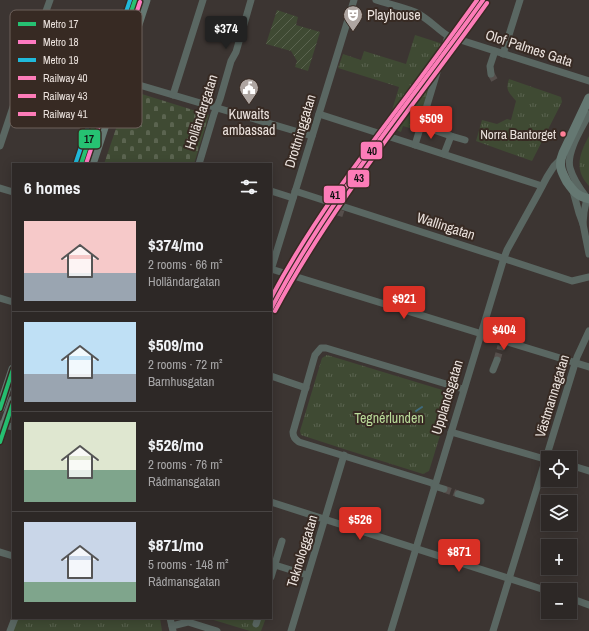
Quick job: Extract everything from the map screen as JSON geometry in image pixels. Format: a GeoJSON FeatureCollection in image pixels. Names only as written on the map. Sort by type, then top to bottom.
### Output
{"type":"FeatureCollection","features":[{"type":"Feature","properties":{"kind":"main road"},"geometry":{"type":"LineString","coordinates":[[132,10],[135,0]]}},
{"type":"Feature","properties":{"kind":"main road"},"geometry":{"type":"LineString","coordinates":[[142,12],[146,0]]}},
{"type":"Feature","properties":{"kind":"main road"},"geometry":{"type":"LineString","coordinates":[[588,198],[582,197],[573,191],[562,173],[560,168],[560,159],[589,98]]}},
{"type":"Feature","properties":{"kind":"main road"},"geometry":{"type":"LineString","coordinates":[[81,163],[93,128]]}},
{"type":"Feature","properties":{"kind":"main road"},"geometry":{"type":"LineString","coordinates":[[92,163],[104,128]]}},
{"type":"Feature","properties":{"kind":"main road"},"geometry":{"type":"LineString","coordinates":[[0,408],[12,372]]}},
{"type":"Feature","properties":{"kind":"main road"},"geometry":{"type":"LineString","coordinates":[[0,437],[6,425],[12,404]]}},
{"type":"Feature","properties":{"kind":"street"},"geometry":{"type":"LineString","coordinates":[[46,10],[50,0]]}},
{"type":"Feature","properties":{"kind":"street"},"geometry":{"type":"LineString","coordinates":[[173,95],[203,0]]}},
{"type":"Feature","properties":{"kind":"street","name":"Holländargatan"},"geometry":{"type":"LineString","coordinates":[[199,163],[231,61],[236,52],[251,0]]}},
{"type":"Feature","properties":{"kind":"street","name":"Drottninggatan"},"geometry":{"type":"LineString","coordinates":[[272,267],[354,0]]}},
{"type":"Feature","properties":{"kind":"street","name":"Olof Palmes Gata"},"geometry":{"type":"LineString","coordinates":[[376,0],[416,12],[448,36],[589,81]]}},
{"type":"Feature","properties":{"kind":"street"},"geometry":{"type":"LineString","coordinates":[[503,54],[520,0]]}},
{"type":"Feature","properties":{"kind":"street"},"geometry":{"type":"LineString","coordinates":[[415,145],[448,36]]}},
{"type":"Feature","properties":{"kind":"street"},"geometry":{"type":"LineString","coordinates":[[491,74],[490,66],[494,51]]}},
{"type":"Feature","properties":{"kind":"street"},"geometry":{"type":"LineString","coordinates":[[142,86],[312,136]]}},
{"type":"Feature","properties":{"kind":"street"},"geometry":{"type":"LineString","coordinates":[[319,114],[542,186]]}},
{"type":"Feature","properties":{"kind":"street"},"geometry":{"type":"LineString","coordinates":[[583,224],[584,212],[588,198],[570,170],[569,155],[589,114]]}},
{"type":"Feature","properties":{"kind":"street"},"geometry":{"type":"LineString","coordinates":[[0,146],[10,116]]}},
{"type":"Feature","properties":{"kind":"street"},"geometry":{"type":"LineString","coordinates":[[428,128],[465,140]]}},
{"type":"Feature","properties":{"kind":"street"},"geometry":{"type":"LineString","coordinates":[[444,154],[451,136]]}},
{"type":"Feature","properties":{"kind":"street","name":"Upplandsgatan"},"geometry":{"type":"LineString","coordinates":[[391,631],[504,258],[550,171],[560,159]]}},
{"type":"Feature","properties":{"kind":"street"},"geometry":{"type":"LineString","coordinates":[[0,188],[12,192]]}},
{"type":"Feature","properties":{"kind":"street","name":"Wallingatan"},"geometry":{"type":"LineString","coordinates":[[272,191],[280,194],[307,195],[342,208],[504,258],[572,281],[589,277]]}},
{"type":"Feature","properties":{"kind":"street"},"geometry":{"type":"LineString","coordinates":[[573,191],[578,213],[583,224],[589,254]]}},
{"type":"Feature","properties":{"kind":"street"},"geometry":{"type":"LineString","coordinates":[[272,270],[481,334],[502,343],[589,367]]}},
{"type":"Feature","properties":{"kind":"street"},"geometry":{"type":"LineString","coordinates":[[0,298],[12,302]]}},
{"type":"Feature","properties":{"kind":"street","name":"Västmannagatan"},"geometry":{"type":"LineString","coordinates":[[550,451],[577,356],[589,331]]}},
{"type":"Feature","properties":{"kind":"street"},"geometry":{"type":"LineString","coordinates":[[444,489],[344,455],[299,442],[293,436],[293,432],[315,355],[320,348],[326,348],[464,389]]}},
{"type":"Feature","properties":{"kind":"street"},"geometry":{"type":"LineString","coordinates":[[493,370],[497,360]]}},
{"type":"Feature","properties":{"kind":"street"},"geometry":{"type":"LineString","coordinates":[[272,376],[306,388]]}},
{"type":"Feature","properties":{"kind":"street"},"geometry":{"type":"LineString","coordinates":[[451,432],[541,458]]}},
{"type":"Feature","properties":{"kind":"street","name":"Teknologgatan"},"geometry":{"type":"LineString","coordinates":[[291,631],[344,455]]}},
{"type":"Feature","properties":{"kind":"street"},"geometry":{"type":"LineString","coordinates":[[577,467],[589,471]]}},
{"type":"Feature","properties":{"kind":"street","name":"Västmannagatan"},"geometry":{"type":"LineString","coordinates":[[493,631],[541,479]]}},
{"type":"Feature","properties":{"kind":"street"},"geometry":{"type":"LineString","coordinates":[[458,494],[481,501]]}},
{"type":"Feature","properties":{"kind":"street"},"geometry":{"type":"LineString","coordinates":[[272,502],[541,589]]}},
{"type":"Feature","properties":{"kind":"street"},"geometry":{"type":"LineString","coordinates":[[272,573],[282,541]]}},
{"type":"Feature","properties":{"kind":"street"},"geometry":{"type":"LineString","coordinates":[[0,552],[12,556]]}},
{"type":"Feature","properties":{"kind":"street"},"geometry":{"type":"LineString","coordinates":[[275,565],[307,575]]}},
{"type":"Feature","properties":{"kind":"street"},"geometry":{"type":"LineString","coordinates":[[577,600],[589,604]]}},
{"type":"Feature","properties":{"kind":"street"},"geometry":{"type":"LineString","coordinates":[[10,631],[15,619]]}},
{"type":"Feature","properties":{"kind":"street"},"geometry":{"type":"LineString","coordinates":[[170,619],[173,629],[188,622],[217,631]]}},
{"type":"Feature","properties":{"kind":"green space"},"geometry":{"type":"Polygon","coordinates":[[[277,10],[298,17],[296,25],[320,32],[308,71],[295,67],[297,61],[291,51],[266,44],[277,10]]]}},
{"type":"Feature","properties":{"kind":"green space"},"geometry":{"type":"Polygon","coordinates":[[[415,35],[443,44],[416,130],[403,126],[401,132],[387,127],[399,87],[338,68],[343,54],[361,60],[364,51],[406,64],[415,35]]]}},
{"type":"Feature","properties":{"kind":"green space"},"geometry":{"type":"Polygon","coordinates":[[[509,79],[561,97],[562,102],[532,161],[476,141],[482,120],[497,124],[507,119],[511,120],[516,101],[507,86],[509,79]]]}},
{"type":"Feature","properties":{"kind":"green space"},"geometry":{"type":"Polygon","coordinates":[[[142,94],[209,115],[194,163],[104,163],[116,128],[142,128],[142,94]]]}},
{"type":"Feature","properties":{"kind":"green space","name":"Norra Bantorget"},"geometry":{"type":"Polygon","coordinates":[[[589,136],[589,186],[581,173],[580,161],[583,149],[589,136]]]}},
{"type":"Feature","properties":{"kind":"green space","name":"Tegnérlunden"},"geometry":{"type":"Polygon","coordinates":[[[327,355],[449,392],[452,397],[429,471],[423,474],[301,435],[300,431],[322,358],[327,355]]]}},
{"type":"Feature","properties":{"kind":"green space"},"geometry":{"type":"Polygon","coordinates":[[[16,619],[160,619],[162,631],[12,631],[16,619]]]}},
{"type":"Feature","properties":{"kind":"green space"},"geometry":{"type":"Polygon","coordinates":[[[210,619],[266,619],[261,631],[250,631],[210,619]]]}},
{"type":"Feature","properties":{"kind":"waterway"},"geometry":{"type":"LineString","coordinates":[[416,411],[422,407]]}},
{"type":"Feature","properties":{"kind":"waterway"},"geometry":{"type":"LineString","coordinates":[[393,415],[400,417],[401,420],[404,420],[407,416]]}},
{"type":"Feature","properties":{"kind":"tunnel"},"geometry":{"type":"LineString","coordinates":[[491,74],[495,81]]}},
{"type":"Feature","properties":{"kind":"tunnel"},"geometry":{"type":"LineString","coordinates":[[339,216],[341,210]]}},
{"type":"Feature","properties":{"kind":"tunnel"},"geometry":{"type":"LineString","coordinates":[[497,360],[501,346]]}},
{"type":"Feature","properties":{"kind":"tunnel"},"geometry":{"type":"LineString","coordinates":[[444,489],[458,494]]}},
{"type":"Feature","properties":{"kind":"metro line","name":"19"},"geometry":{"type":"LineString","coordinates":[[127,10],[130,0]]}},
{"type":"Feature","properties":{"kind":"metro line","name":"17"},"geometry":{"type":"LineString","coordinates":[[132,10],[135,0]]}},
{"type":"Feature","properties":{"kind":"metro line","name":"18"},"geometry":{"type":"LineString","coordinates":[[137,10],[140,2]]}},
{"type":"Feature","properties":{"kind":"metro line","name":"19"},"geometry":{"type":"LineString","coordinates":[[76,162],[87,128]]}},
{"type":"Feature","properties":{"kind":"metro line","name":"17"},"geometry":{"type":"LineString","coordinates":[[81,163],[93,128]]}},
{"type":"Feature","properties":{"kind":"metro line","name":"18"},"geometry":{"type":"LineString","coordinates":[[86,163],[98,128]]}},
{"type":"Feature","properties":{"kind":"metro line","name":"17"},"geometry":{"type":"LineString","coordinates":[[0,409],[12,372]]}},
{"type":"Feature","properties":{"kind":"metro line","name":"17"},"geometry":{"type":"LineString","coordinates":[[0,442],[12,406]]}},
{"type":"Feature","properties":{"kind":"rail line","name":"41"},"geometry":{"type":"LineString","coordinates":[[272,296],[301,245],[335,194],[477,0]]}},
{"type":"Feature","properties":{"kind":"rail line","name":"40"},"geometry":{"type":"LineString","coordinates":[[272,307],[318,228],[344,189],[483,0]]}},
{"type":"Feature","properties":{"kind":"rail line","name":"43"},"geometry":{"type":"LineString","coordinates":[[275,311],[298,270],[349,192],[487,3]]}},
{"type":"Feature","properties":{"kind":"place","name":"Playhouse"},"geometry":{"type":"Point","coordinates":[353,32]}},
{"type":"Feature","properties":{"kind":"place","name":"Kuwaits ambassad"},"geometry":{"type":"Point","coordinates":[249,105]}},
{"type":"Feature","properties":{"kind":"place","name":"Norra Bantorget"},"geometry":{"type":"Point","coordinates":[563,134]}}]}
